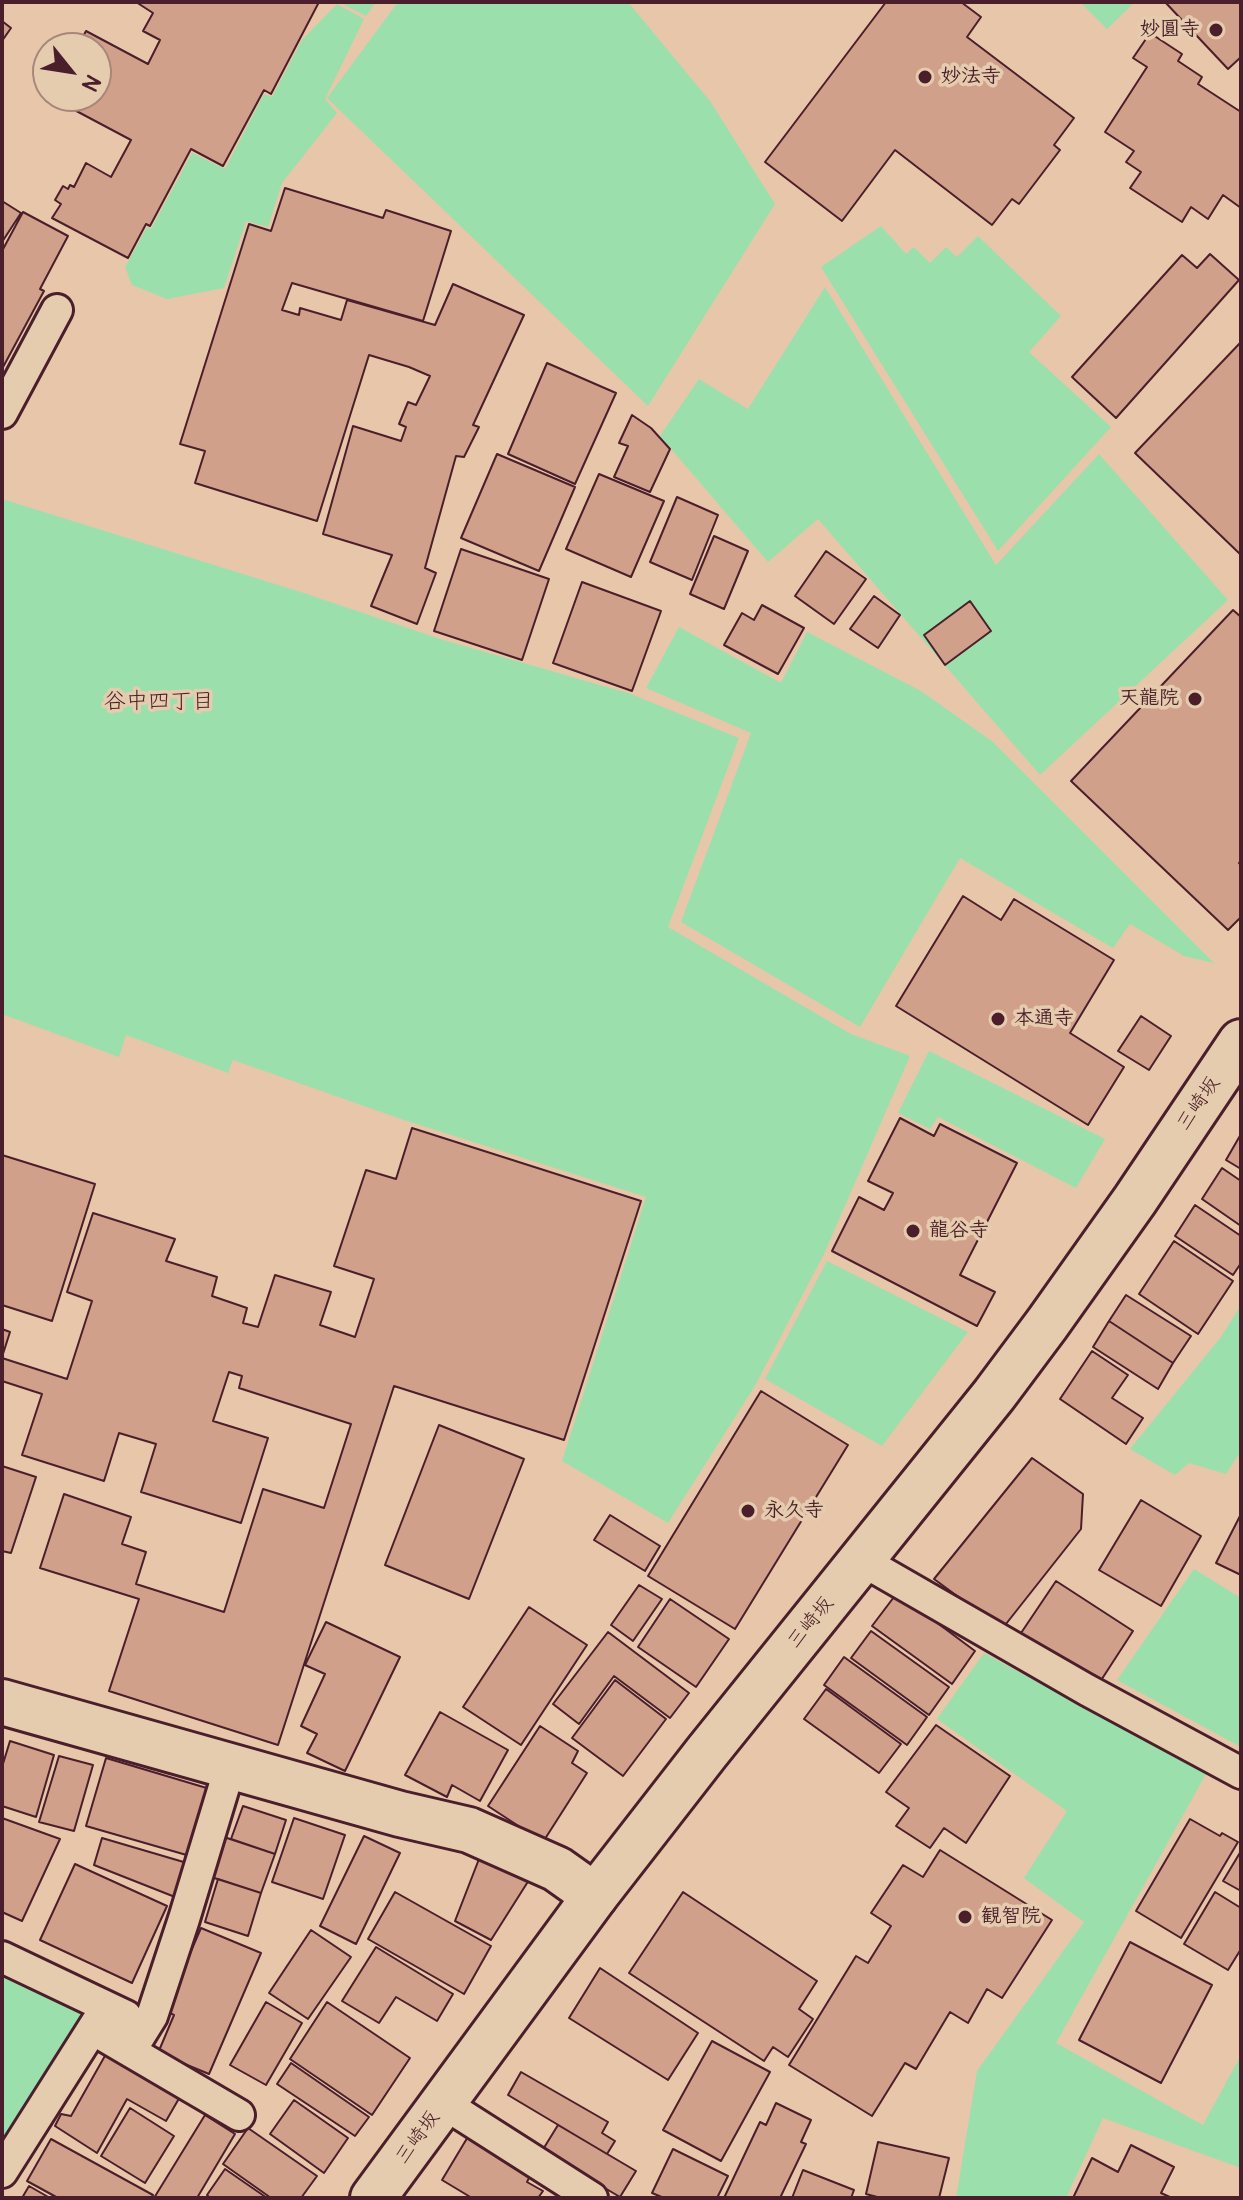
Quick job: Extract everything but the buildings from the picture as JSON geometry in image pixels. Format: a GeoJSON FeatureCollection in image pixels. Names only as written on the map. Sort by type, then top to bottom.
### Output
{"type":"FeatureCollection","features":[{"type":"Feature","properties":{"kind":"main road","name":"三崎坂"},"geometry":{"type":"LineString","coordinates":[[373,2198],[595,1896],[994,1395],[1135,1200],[1241,1042]]}},
{"type":"Feature","properties":{"kind":"main road"},"geometry":{"type":"LineString","coordinates":[[2,1702],[400,1814],[469,1830],[557,1869],[595,1896]]}},
{"type":"Feature","properties":{"kind":"lane"},"geometry":{"type":"LineString","coordinates":[[2,413],[57,310]]}},
{"type":"Feature","properties":{"kind":"lane"},"geometry":{"type":"LineString","coordinates":[[861,1560],[1087,1690],[1241,1773]]}},
{"type":"Feature","properties":{"kind":"lane"},"geometry":{"type":"LineString","coordinates":[[2,2172],[100,2017],[139,2037],[152,2016],[230,1767]]}},
{"type":"Feature","properties":{"kind":"lane"},"geometry":{"type":"LineString","coordinates":[[2,1957],[146,2026]]}},
{"type":"Feature","properties":{"kind":"lane"},"geometry":{"type":"LineString","coordinates":[[92,2028],[239,2115]]}},
{"type":"Feature","properties":{"kind":"lane"},"geometry":{"type":"LineString","coordinates":[[443,2103],[592,2198]]}},
{"type":"Feature","properties":{"kind":"green space"},"geometry":{"type":"Polygon","coordinates":[[[339,2],[376,2],[366,16],[339,2]]]}},
{"type":"Feature","properties":{"kind":"green space"},"geometry":{"type":"Polygon","coordinates":[[[398,2],[628,2],[710,101],[775,204],[648,406],[327,98],[398,2]]]}},
{"type":"Feature","properties":{"kind":"green space"},"geometry":{"type":"Polygon","coordinates":[[[1080,2],[1135,2],[1107,29],[1080,2]]]}},
{"type":"Feature","properties":{"kind":"green space"},"geometry":{"type":"Polygon","coordinates":[[[337,4],[364,19],[325,99],[337,113],[282,183],[268,227],[246,221],[224,288],[167,299],[132,285],[125,267],[147,227],[151,229],[192,153],[225,169],[264,94],[272,97],[302,40],[337,4]]]}},
{"type":"Feature","properties":{"kind":"green space"},"geometry":{"type":"Polygon","coordinates":[[[881,226],[906,254],[914,247],[930,263],[946,247],[957,257],[978,236],[1061,316],[1029,352],[1111,427],[998,551],[821,267],[881,226]]]}},
{"type":"Feature","properties":{"kind":"green space"},"geometry":{"type":"Polygon","coordinates":[[[825,287],[996,565],[1099,454],[1228,600],[1040,775],[818,519],[768,562],[660,436],[699,379],[748,409],[825,287]]]}},
{"type":"Feature","properties":{"kind":"green space"},"geometry":{"type":"Polygon","coordinates":[[[2,499],[304,593],[440,639],[631,694],[739,738],[668,927],[851,1034],[910,1056],[824,1254],[756,1384],[668,1523],[562,1461],[646,1197],[401,1119],[233,1060],[228,1073],[126,1035],[119,1057],[2,1014],[2,499]]]}},
{"type":"Feature","properties":{"kind":"green space"},"geometry":{"type":"Polygon","coordinates":[[[679,627],[781,683],[807,632],[921,691],[993,742],[1214,963],[1184,956],[1130,924],[1113,948],[960,858],[860,1027],[681,922],[751,733],[646,688],[679,627]]]}},
{"type":"Feature","properties":{"kind":"green space"},"geometry":{"type":"Polygon","coordinates":[[[929,1051],[1105,1139],[1076,1188],[938,1117],[930,1129],[898,1113],[929,1051]]]}},
{"type":"Feature","properties":{"kind":"green space"},"geometry":{"type":"Polygon","coordinates":[[[827,1261],[968,1332],[882,1446],[765,1379],[827,1261]]]}},
{"type":"Feature","properties":{"kind":"green space"},"geometry":{"type":"Polygon","coordinates":[[[1241,1305],[1241,1451],[1226,1474],[1189,1463],[1175,1475],[1130,1449],[1221,1337],[1241,1305]]]}},
{"type":"Feature","properties":{"kind":"green space"},"geometry":{"type":"Polygon","coordinates":[[[1194,1569],[1241,1598],[1241,1747],[1117,1680],[1194,1569]]]}},
{"type":"Feature","properties":{"kind":"green space"},"geometry":{"type":"Polygon","coordinates":[[[984,1653],[1206,1774],[1056,2043],[1203,2125],[1241,2055],[1241,2168],[1103,2118],[1066,2198],[956,2198],[977,2071],[1084,1922],[1024,1878],[1067,1811],[937,1719],[984,1653]]]}},
{"type":"Feature","properties":{"kind":"green space"},"geometry":{"type":"Polygon","coordinates":[[[2,1966],[90,2005],[2,2141],[2,1966]]]}},
{"type":"Feature","properties":{"kind":"place","name":"妙圓寺"},"geometry":{"type":"Point","coordinates":[1216,30]}},
{"type":"Feature","properties":{"kind":"place","name":"妙法寺"},"geometry":{"type":"Point","coordinates":[925,77]}},
{"type":"Feature","properties":{"kind":"place","name":"天龍院"},"geometry":{"type":"Point","coordinates":[1195,699]}},
{"type":"Feature","properties":{"kind":"place","name":"本通寺"},"geometry":{"type":"Point","coordinates":[998,1019]}},
{"type":"Feature","properties":{"kind":"place","name":"龍谷寺"},"geometry":{"type":"Point","coordinates":[913,1231]}},
{"type":"Feature","properties":{"kind":"place","name":"永久寺"},"geometry":{"type":"Point","coordinates":[748,1511]}},
{"type":"Feature","properties":{"kind":"place","name":"観智院"},"geometry":{"type":"Point","coordinates":[965,1917]}},
{"type":"Feature","properties":{"kind":"district","name":"谷中四丁目"},"geometry":{"type":"Point","coordinates":[159,702]}}]}
